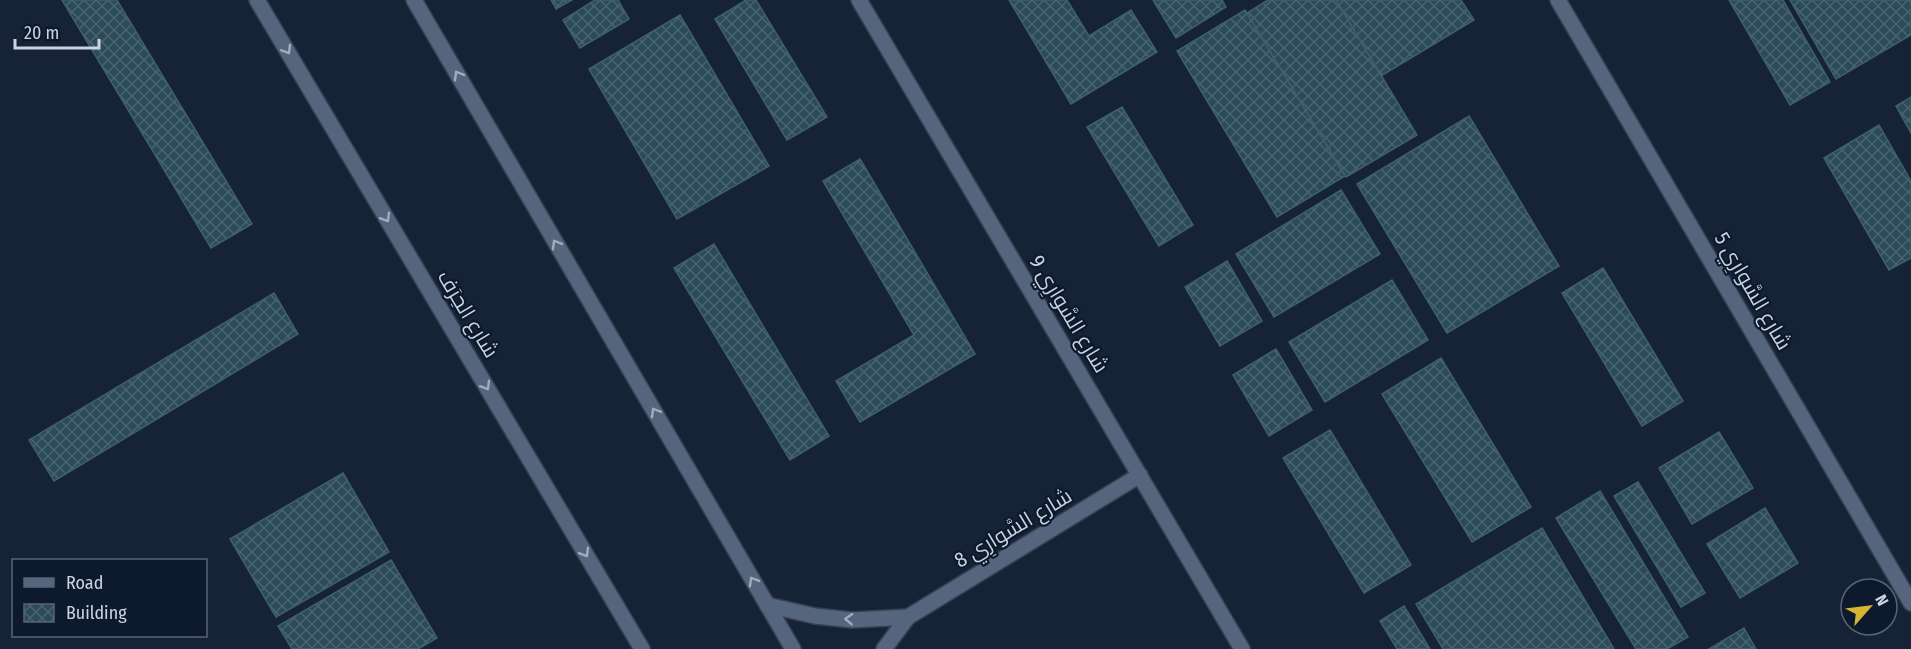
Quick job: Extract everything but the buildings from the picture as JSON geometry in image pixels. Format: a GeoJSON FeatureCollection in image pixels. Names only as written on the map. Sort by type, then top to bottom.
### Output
{"type":"FeatureCollection","features":[{"type":"Feature","properties":{"kind":"street","name":"شارع الحِرَف"},"geometry":{"type":"LineString","coordinates":[[257,0],[642,649]]}},
{"type":"Feature","properties":{"kind":"street"},"geometry":{"type":"LineString","coordinates":[[414,0],[794,649]]}},
{"type":"Feature","properties":{"kind":"street","name":"شارع السَّوارِي 9"},"geometry":{"type":"LineString","coordinates":[[859,0],[1242,649]]}},
{"type":"Feature","properties":{"kind":"street","name":"شارع السَّوارِي 5"},"geometry":{"type":"LineString","coordinates":[[1558,0],[1911,603]]}},
{"type":"Feature","properties":{"kind":"street","name":"شارع السَّوارِي 8"},"geometry":{"type":"LineString","coordinates":[[884,649],[908,617],[1140,475]]}},
{"type":"Feature","properties":{"kind":"street","name":"شارع السَّوارِي 8"},"geometry":{"type":"LineString","coordinates":[[767,605],[815,616],[852,620],[908,617]]}}]}
